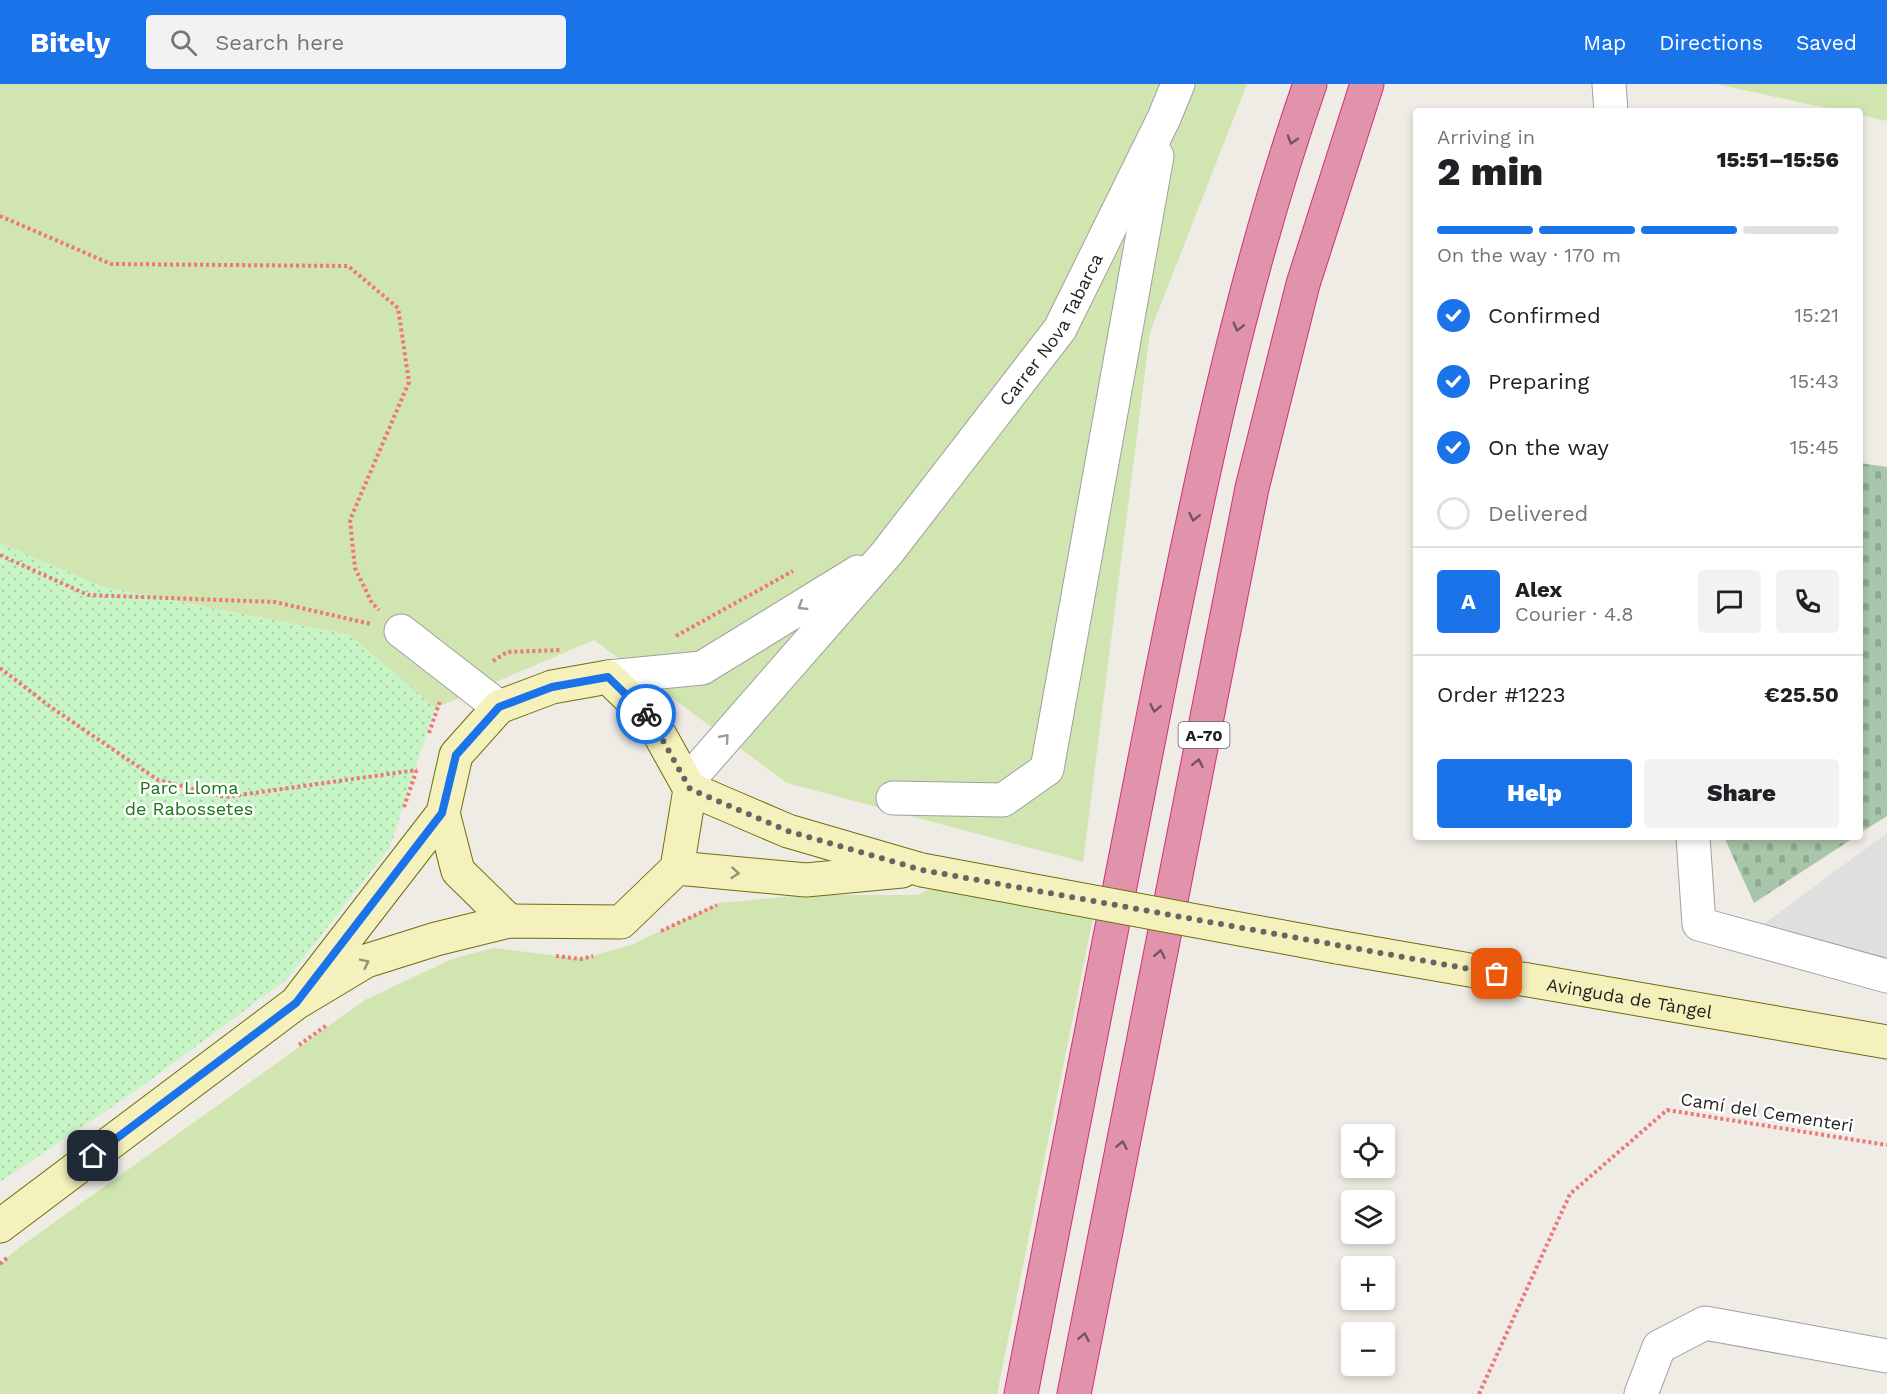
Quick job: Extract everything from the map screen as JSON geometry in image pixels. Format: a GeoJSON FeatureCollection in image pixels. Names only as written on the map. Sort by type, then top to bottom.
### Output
{"type":"FeatureCollection","features":[{"type":"Feature","properties":{"kind":"highway","name":"A-70"},"geometry":{"type":"LineString","coordinates":[[1021,1394],[1123,867],[1215,418],[1257,251],[1310,84]]}},
{"type":"Feature","properties":{"kind":"highway","name":"A-70"},"geometry":{"type":"LineString","coordinates":[[1074,1394],[1252,488],[1303,284],[1367,84]]}},
{"type":"Feature","properties":{"kind":"main road"},"geometry":{"type":"LineString","coordinates":[[7,1239],[296,1003],[366,961],[436,939],[509,921],[621,922],[677,868],[688,786],[651,719],[608,677],[552,687],[499,707],[456,755],[442,813],[296,1003]]}},
{"type":"Feature","properties":{"kind":"main road"},"geometry":{"type":"LineString","coordinates":[[688,786],[788,831],[922,870]]}},
{"type":"Feature","properties":{"kind":"main road"},"geometry":{"type":"LineString","coordinates":[[442,813],[458,871],[509,921]]}},
{"type":"Feature","properties":{"kind":"main road"},"geometry":{"type":"LineString","coordinates":[[677,868],[806,880],[922,870]]}},
{"type":"Feature","properties":{"kind":"main road","name":"Avinguda de Tàngel"},"geometry":{"type":"LineString","coordinates":[[922,870],[1336,947],[1887,1042]]}},
{"type":"Feature","properties":{"kind":"street","name":"Carrer Nova Tabarca"},"geometry":{"type":"LineString","coordinates":[[688,786],[887,553],[1060,329],[1164,118],[1178,84]]}},
{"type":"Feature","properties":{"kind":"street"},"geometry":{"type":"LineString","coordinates":[[1609,84],[1611,108]]}},
{"type":"Feature","properties":{"kind":"street"},"geometry":{"type":"LineString","coordinates":[[893,798],[1003,800],[1047,769],[1164,118]]}},
{"type":"Feature","properties":{"kind":"street"},"geometry":{"type":"LineString","coordinates":[[608,677],[702,668],[887,553]]}},
{"type":"Feature","properties":{"kind":"street"},"geometry":{"type":"LineString","coordinates":[[401,631],[499,707]]}},
{"type":"Feature","properties":{"kind":"street"},"geometry":{"type":"LineString","coordinates":[[1693,840],[1699,924],[1887,976]]}},
{"type":"Feature","properties":{"kind":"street"},"geometry":{"type":"LineString","coordinates":[[1641,1394],[1659,1347],[1705,1323],[1887,1356]]}},
{"type":"Feature","properties":{"kind":"path"},"geometry":{"type":"LineString","coordinates":[[0,216],[111,264],[348,266],[398,308],[409,382],[350,520],[355,568],[372,603],[401,631]]}},
{"type":"Feature","properties":{"kind":"path"},"geometry":{"type":"LineString","coordinates":[[0,555],[88,595],[276,602],[401,631]]}},
{"type":"Feature","properties":{"kind":"path"},"geometry":{"type":"LineString","coordinates":[[677,636],[702,668]]}},
{"type":"Feature","properties":{"kind":"path"},"geometry":{"type":"LineString","coordinates":[[0,668],[52,708],[158,780],[225,797],[417,770]]}},
{"type":"Feature","properties":{"kind":"path"},"geometry":{"type":"LineString","coordinates":[[651,935],[719,903]]}},
{"type":"Feature","properties":{"kind":"path"},"geometry":{"type":"LineString","coordinates":[[550,956],[581,959],[601,953]]}},
{"type":"Feature","properties":{"kind":"path"},"geometry":{"type":"LineString","coordinates":[[293,1049],[331,1023]]}},
{"type":"Feature","properties":{"kind":"path","name":"Camí del Cementeri"},"geometry":{"type":"LineString","coordinates":[[1479,1394],[1570,1194],[1667,1110],[1887,1145]]}},
{"type":"Feature","properties":{"kind":"path"},"geometry":{"type":"LineString","coordinates":[[0,1264],[7,1239]]}},
{"type":"Feature","properties":{"kind":"green space"},"geometry":{"type":"Polygon","coordinates":[[[0,84],[1247,84],[1150,332],[1083,862],[787,783],[594,640],[435,708],[350,635],[103,587],[0,543],[0,84]]]}},
{"type":"Feature","properties":{"kind":"green space"},"geometry":{"type":"Polygon","coordinates":[[[1716,84],[1887,84],[1887,121],[1863,116],[1863,108],[1826,108],[1716,84]]]}},
{"type":"Feature","properties":{"kind":"green space"},"geometry":{"type":"Polygon","coordinates":[[[1863,463],[1887,467],[1887,816],[1863,831],[1863,463]]]}},
{"type":"Feature","properties":{"kind":"green space","name":"Parc Lloma de Rabossetes"},"geometry":{"type":"Polygon","coordinates":[[[0,543],[103,587],[350,635],[435,708],[390,847],[286,980],[134,1092],[0,1182],[0,543]]]}},
{"type":"Feature","properties":{"kind":"green space"},"geometry":{"type":"Polygon","coordinates":[[[1725,840],[1850,840],[1754,903],[1725,840]]]}},
{"type":"Feature","properties":{"kind":"green space"},"geometry":{"type":"Polygon","coordinates":[[[944,882],[1093,918],[997,1394],[0,1394],[0,1264],[20,1247],[365,1000],[452,959],[494,948],[581,959],[631,945],[719,903],[807,895],[918,895],[944,882]]]}},
{"type":"Feature","properties":{"kind":"shaded area"},"geometry":{"type":"Polygon","coordinates":[[[1887,833],[1887,958],[1844,948],[1746,937],[1887,833]]]}},
{"type":"Feature","properties":{"kind":"way so far"},"geometry":{"type":"LineString","coordinates":[[646,714],[690,789],[788,831],[922,870],[1336,947],[1497,974]]}},
{"type":"Feature","properties":{"kind":"route"},"geometry":{"type":"LineString","coordinates":[[93,1156],[296,1003],[442,813],[456,755],[499,707],[552,687],[608,677],[646,714]]}}]}
